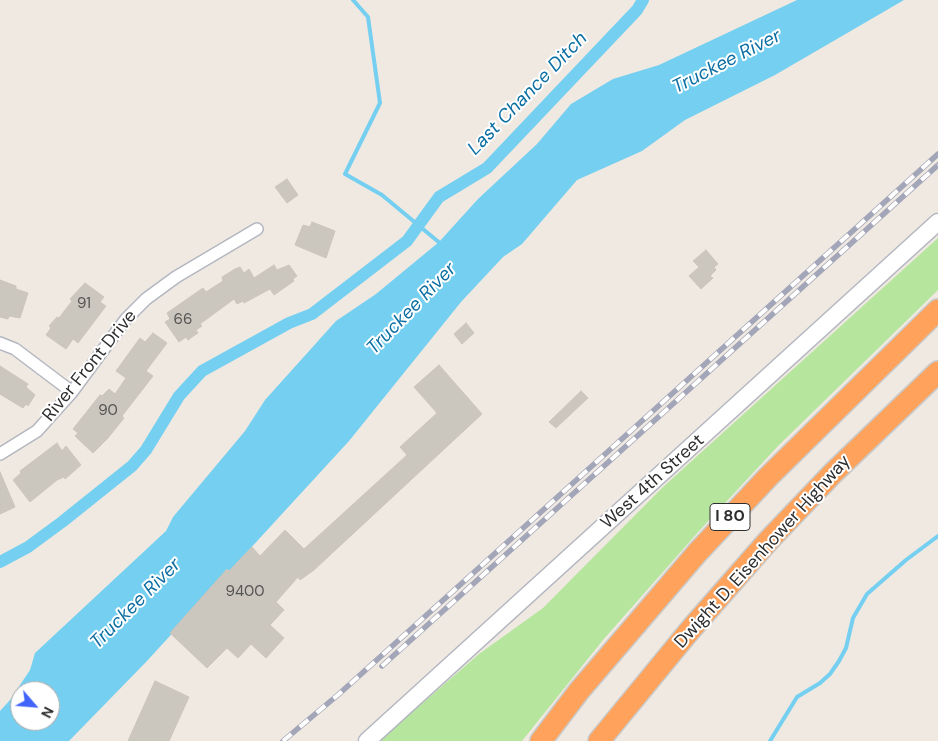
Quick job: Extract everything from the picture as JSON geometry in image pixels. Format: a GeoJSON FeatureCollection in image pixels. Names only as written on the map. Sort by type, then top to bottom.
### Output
{"type":"FeatureCollection","features":[{"type":"Feature","properties":{"kind":"highway","name":"I 80"},"geometry":{"type":"LineString","coordinates":[[541,741],[579,690],[697,552],[768,477],[938,310]]}},
{"type":"Feature","properties":{"kind":"highway","name":"Dwight D. Eisenhower Highway"},"geometry":{"type":"LineString","coordinates":[[599,741],[691,629],[768,541],[833,473],[938,372]]}},
{"type":"Feature","properties":{"kind":"main road","name":"West 4th Street"},"geometry":{"type":"LineString","coordinates":[[366,741],[938,222]]}},
{"type":"Feature","properties":{"kind":"street","name":"River Front Drive"},"geometry":{"type":"LineString","coordinates":[[0,454],[37,431],[72,392],[126,319],[146,299],[176,277],[257,229]]}},
{"type":"Feature","properties":{"kind":"street"},"geometry":{"type":"LineString","coordinates":[[0,343],[15,349],[72,392]]}},
{"type":"Feature","properties":{"kind":"green space"},"geometry":{"type":"Polygon","coordinates":[[[938,238],[938,290],[778,446],[700,530],[603,640],[522,741],[379,741],[479,654],[543,608],[663,487],[938,238]]]}},
{"type":"Feature","properties":{"kind":"water","name":"Truckee River"},"geometry":{"type":"Polygon","coordinates":[[[797,0],[904,0],[775,75],[685,120],[642,151],[577,180],[522,244],[503,257],[461,302],[349,441],[146,662],[69,741],[0,741],[0,711],[10,700],[10,731],[60,731],[60,681],[23,681],[30,670],[35,653],[166,531],[173,517],[245,431],[265,400],[336,321],[376,294],[439,242],[478,199],[537,144],[571,104],[613,79],[659,65],[797,0]]]}},
{"type":"Feature","properties":{"kind":"building"},"geometry":{"type":"Polygon","coordinates":[[[287,179],[298,195],[287,203],[275,187],[287,179]]]}},
{"type":"Feature","properties":{"kind":"building"},"geometry":{"type":"Polygon","coordinates":[[[312,222],[335,231],[326,258],[295,245],[303,225],[310,227],[312,222]]]}},
{"type":"Feature","properties":{"kind":"building"},"geometry":{"type":"Polygon","coordinates":[[[706,250],[718,264],[714,267],[716,270],[710,276],[713,278],[701,289],[689,276],[699,267],[693,261],[706,250]]]}},
{"type":"Feature","properties":{"kind":"building"},"geometry":{"type":"Polygon","coordinates":[[[274,265],[277,270],[289,265],[297,276],[293,279],[294,281],[274,295],[270,289],[244,303],[243,301],[237,304],[234,299],[200,324],[202,326],[196,330],[198,333],[188,340],[186,337],[179,342],[165,322],[170,319],[167,313],[203,288],[206,292],[223,281],[222,277],[235,269],[240,267],[244,273],[249,269],[254,278],[274,265]]]}},
{"type":"Feature","properties":{"kind":"building"},"geometry":{"type":"Polygon","coordinates":[[[0,280],[28,293],[20,318],[9,316],[8,319],[0,317],[0,280]]]}},
{"type":"Feature","properties":{"kind":"building"},"geometry":{"type":"Polygon","coordinates":[[[85,283],[104,297],[100,302],[106,306],[78,343],[73,339],[66,349],[46,335],[51,328],[49,326],[57,317],[59,318],[72,301],[70,299],[85,283]]]}},
{"type":"Feature","properties":{"kind":"building"},"geometry":{"type":"Polygon","coordinates":[[[466,323],[474,333],[462,344],[454,334],[466,323]]]}},
{"type":"Feature","properties":{"kind":"building"},"geometry":{"type":"Polygon","coordinates":[[[153,333],[167,343],[146,371],[153,376],[122,416],[124,418],[93,453],[75,436],[78,433],[73,429],[100,395],[102,396],[109,389],[115,394],[126,378],[116,371],[140,338],[145,342],[153,333]]]}},
{"type":"Feature","properties":{"kind":"building"},"geometry":{"type":"Polygon","coordinates":[[[439,365],[482,414],[314,570],[300,580],[298,577],[276,602],[284,610],[270,625],[284,638],[266,658],[251,644],[238,658],[227,648],[207,668],[170,633],[227,569],[229,571],[252,547],[260,556],[285,530],[304,549],[407,455],[400,447],[437,413],[414,387],[439,365]]]}},
{"type":"Feature","properties":{"kind":"building"},"geometry":{"type":"Polygon","coordinates":[[[0,366],[28,384],[26,387],[35,395],[28,406],[26,404],[23,408],[0,394],[0,366]]]}},
{"type":"Feature","properties":{"kind":"building"},"geometry":{"type":"Polygon","coordinates":[[[581,391],[588,398],[556,428],[549,422],[581,391]]]}},
{"type":"Feature","properties":{"kind":"building"},"geometry":{"type":"Polygon","coordinates":[[[57,443],[62,451],[66,446],[81,465],[65,479],[64,477],[57,480],[30,502],[13,480],[21,473],[20,471],[57,443]]]}},
{"type":"Feature","properties":{"kind":"building"},"geometry":{"type":"Polygon","coordinates":[[[0,472],[15,507],[0,514],[0,472]]]}},
{"type":"Feature","properties":{"kind":"building"},"geometry":{"type":"Polygon","coordinates":[[[155,681],[189,697],[169,741],[128,741],[155,681]]]}},
{"type":"Feature","properties":{"kind":"waterway"},"geometry":{"type":"LineString","coordinates":[[353,0],[368,17],[380,103],[345,174],[382,195],[441,244]]}},
{"type":"Feature","properties":{"kind":"waterway","name":"Last Chance Ditch"},"geometry":{"type":"LineString","coordinates":[[0,562],[28,547],[132,466],[146,450],[179,396],[202,371],[289,323],[312,314],[407,241],[439,197],[487,168],[637,10],[643,0]]}},
{"type":"Feature","properties":{"kind":"waterway"},"geometry":{"type":"LineString","coordinates":[[770,741],[797,697],[820,683],[830,674],[839,661],[846,648],[853,618],[867,594],[906,560],[938,536]]}},
{"type":"Feature","properties":{"kind":"railway"},"geometry":{"type":"LineString","coordinates":[[283,741],[339,694],[938,154]]}},
{"type":"Feature","properties":{"kind":"railway"},"geometry":{"type":"LineString","coordinates":[[382,666],[938,165]]}}]}
